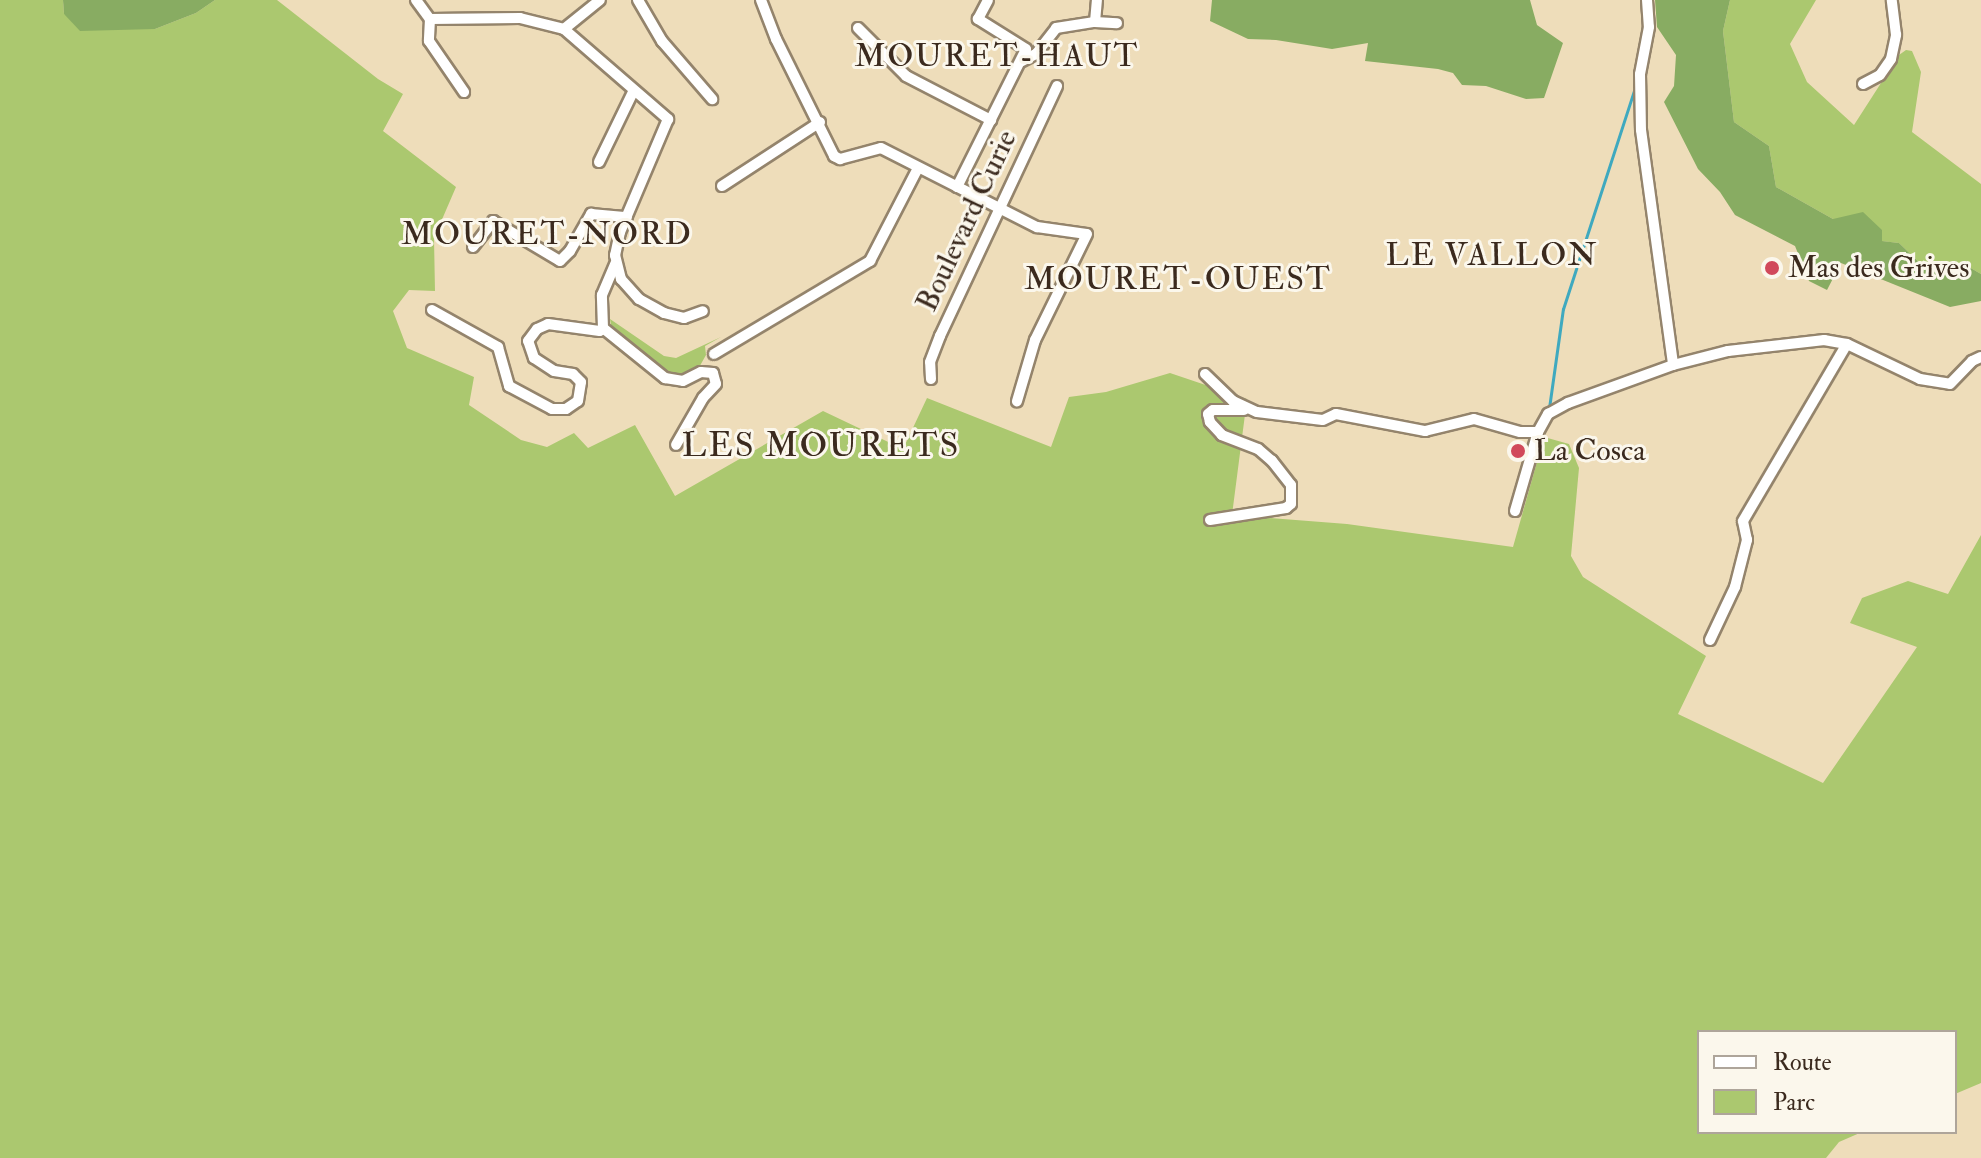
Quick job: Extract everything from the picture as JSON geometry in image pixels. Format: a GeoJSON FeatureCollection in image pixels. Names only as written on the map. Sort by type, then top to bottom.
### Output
{"type":"FeatureCollection","features":[{"type":"Feature","properties":{"kind":"street"},"geometry":{"type":"LineString","coordinates":[[416,0],[430,19],[429,41],[464,92]]}},
{"type":"Feature","properties":{"kind":"street"},"geometry":{"type":"LineString","coordinates":[[564,29],[600,0]]}},
{"type":"Feature","properties":{"kind":"street"},"geometry":{"type":"LineString","coordinates":[[638,0],[662,41],[712,99]]}},
{"type":"Feature","properties":{"kind":"street"},"geometry":{"type":"LineString","coordinates":[[761,0],[776,39],[820,122],[834,156],[840,159],[881,148],[1037,227],[1087,234],[1035,340],[1017,401]]}},
{"type":"Feature","properties":{"kind":"street"},"geometry":{"type":"LineString","coordinates":[[957,187],[1026,49],[978,19],[988,0]]}},
{"type":"Feature","properties":{"kind":"street"},"geometry":{"type":"LineString","coordinates":[[1095,22],[1097,0]]}},
{"type":"Feature","properties":{"kind":"street"},"geometry":{"type":"LineString","coordinates":[[1647,0],[1649,27],[1640,74],[1641,130],[1673,365]]}},
{"type":"Feature","properties":{"kind":"street"},"geometry":{"type":"LineString","coordinates":[[1863,84],[1880,75],[1891,59],[1896,35],[1892,0]]}},
{"type":"Feature","properties":{"kind":"street"},"geometry":{"type":"LineString","coordinates":[[430,19],[541,20],[564,29],[633,92],[664,114],[668,123],[620,232],[615,264],[602,295],[603,328],[665,378],[683,381],[701,372],[713,373],[716,384],[703,398],[676,445]]}},
{"type":"Feature","properties":{"kind":"street"},"geometry":{"type":"LineString","coordinates":[[1022,61],[1036,54],[1056,28],[1095,22],[1117,23]]}},
{"type":"Feature","properties":{"kind":"street"},"geometry":{"type":"LineString","coordinates":[[858,28],[906,76],[991,120]]}},
{"type":"Feature","properties":{"kind":"street","name":"Boulevard Curie"},"geometry":{"type":"LineString","coordinates":[[931,379],[930,362],[940,336],[1057,86]]}},
{"type":"Feature","properties":{"kind":"street"},"geometry":{"type":"LineString","coordinates":[[599,162],[633,92]]}},
{"type":"Feature","properties":{"kind":"street"},"geometry":{"type":"LineString","coordinates":[[722,186],[820,122]]}},
{"type":"Feature","properties":{"kind":"street"},"geometry":{"type":"LineString","coordinates":[[714,354],[870,261],[918,168]]}},
{"type":"Feature","properties":{"kind":"street"},"geometry":{"type":"LineString","coordinates":[[473,247],[493,221],[560,261],[570,251],[591,214],[627,217]]}},
{"type":"Feature","properties":{"kind":"street"},"geometry":{"type":"LineString","coordinates":[[615,264],[621,279],[639,299],[664,313],[684,318],[703,311]]}},
{"type":"Feature","properties":{"kind":"street"},"geometry":{"type":"LineString","coordinates":[[432,310],[494,343],[500,351],[506,383],[557,410],[578,401],[581,382],[573,374],[554,371],[534,358],[528,348],[530,337],[548,324],[594,332],[603,328]]}},
{"type":"Feature","properties":{"kind":"street"},"geometry":{"type":"LineString","coordinates":[[1515,511],[1538,432],[1553,410],[1673,365],[1719,353],[1824,340],[1847,344],[1920,379],[1945,384],[1959,379],[1972,361],[1981,357]]}},
{"type":"Feature","properties":{"kind":"street"},"geometry":{"type":"LineString","coordinates":[[1710,640],[1735,587],[1747,540],[1743,521],[1847,344]]}},
{"type":"Feature","properties":{"kind":"street"},"geometry":{"type":"LineString","coordinates":[[1205,374],[1233,401],[1257,412]]}},
{"type":"Feature","properties":{"kind":"street"},"geometry":{"type":"LineString","coordinates":[[1210,520],[1286,508],[1291,504],[1291,485],[1272,461],[1258,449],[1214,429],[1208,414],[1221,409],[1323,420],[1336,414],[1425,431],[1474,419],[1520,432],[1538,432]]}},
{"type":"Feature","properties":{"kind":"green space"},"geometry":{"type":"Polygon","coordinates":[[[0,0],[63,0],[64,14],[120,29],[155,29],[196,13],[215,0],[277,0],[378,79],[403,94],[383,131],[456,187],[434,238],[435,291],[409,290],[393,311],[407,348],[474,377],[469,405],[521,440],[547,447],[574,433],[588,448],[635,425],[675,496],[823,411],[903,449],[927,398],[1051,447],[1069,397],[1106,392],[1170,373],[1247,399],[1232,515],[1347,524],[1513,547],[1544,437],[1569,444],[1579,468],[1571,556],[1583,577],[1706,656],[1678,714],[1823,783],[1917,647],[1850,623],[1862,598],[1908,581],[1948,594],[1981,535],[1981,1083],[1957,1093],[1957,1030],[1697,1030],[1697,1134],[1857,1134],[1839,1142],[1826,1158],[0,1158],[0,0]]]}},
{"type":"Feature","properties":{"kind":"green space"},"geometry":{"type":"Polygon","coordinates":[[[63,0],[215,0],[196,13],[155,29],[80,31],[64,14],[63,0]]]}},
{"type":"Feature","properties":{"kind":"green space"},"geometry":{"type":"Polygon","coordinates":[[[1212,0],[1530,0],[1537,25],[1563,43],[1544,98],[1526,99],[1486,86],[1462,85],[1453,73],[1438,69],[1365,61],[1368,43],[1332,49],[1248,39],[1210,21],[1212,0]]]}},
{"type":"Feature","properties":{"kind":"green space"},"geometry":{"type":"Polygon","coordinates":[[[1655,0],[1730,0],[1723,31],[1734,122],[1769,146],[1776,187],[1833,219],[1863,212],[1882,230],[1882,241],[1899,243],[1926,269],[1943,274],[1969,267],[1981,274],[1981,301],[1950,307],[1841,263],[1827,290],[1809,281],[1795,246],[1735,215],[1720,192],[1698,169],[1664,102],[1674,86],[1676,55],[1657,27],[1655,0]]]}},
{"type":"Feature","properties":{"kind":"green space"},"geometry":{"type":"Polygon","coordinates":[[[1730,0],[1816,0],[1790,44],[1807,82],[1854,125],[1899,55],[1906,50],[1912,51],[1921,72],[1912,132],[1981,184],[1981,274],[1969,267],[1943,274],[1926,269],[1899,243],[1881,241],[1776,187],[1769,146],[1734,122],[1723,31],[1730,0]]]}},
{"type":"Feature","properties":{"kind":"green space"},"geometry":{"type":"Polygon","coordinates":[[[610,319],[664,356],[676,358],[721,337],[705,346],[706,355],[697,371],[685,377],[668,376],[612,331],[610,319]]]}},
{"type":"Feature","properties":{"kind":"waterway"},"geometry":{"type":"LineString","coordinates":[[1549,408],[1563,309],[1635,87]]}},
{"type":"Feature","properties":{"kind":"place","name":"Mas des Grives"},"geometry":{"type":"Point","coordinates":[1772,268]}},
{"type":"Feature","properties":{"kind":"place","name":"La Cosca"},"geometry":{"type":"Point","coordinates":[1518,451]}},
{"type":"Feature","properties":{"kind":"district","name":"MOURET-HAUT"},"geometry":{"type":"Point","coordinates":[997,56]}},
{"type":"Feature","properties":{"kind":"district","name":"MOURET-NORD"},"geometry":{"type":"Point","coordinates":[547,234]}},
{"type":"Feature","properties":{"kind":"district","name":"LE VALLON"},"geometry":{"type":"Point","coordinates":[1492,255]}},
{"type":"Feature","properties":{"kind":"district","name":"MOURET-OUEST"},"geometry":{"type":"Point","coordinates":[1178,279]}},
{"type":"Feature","properties":{"kind":"district","name":"LES MOURETS"},"geometry":{"type":"Point","coordinates":[821,446]}}]}
